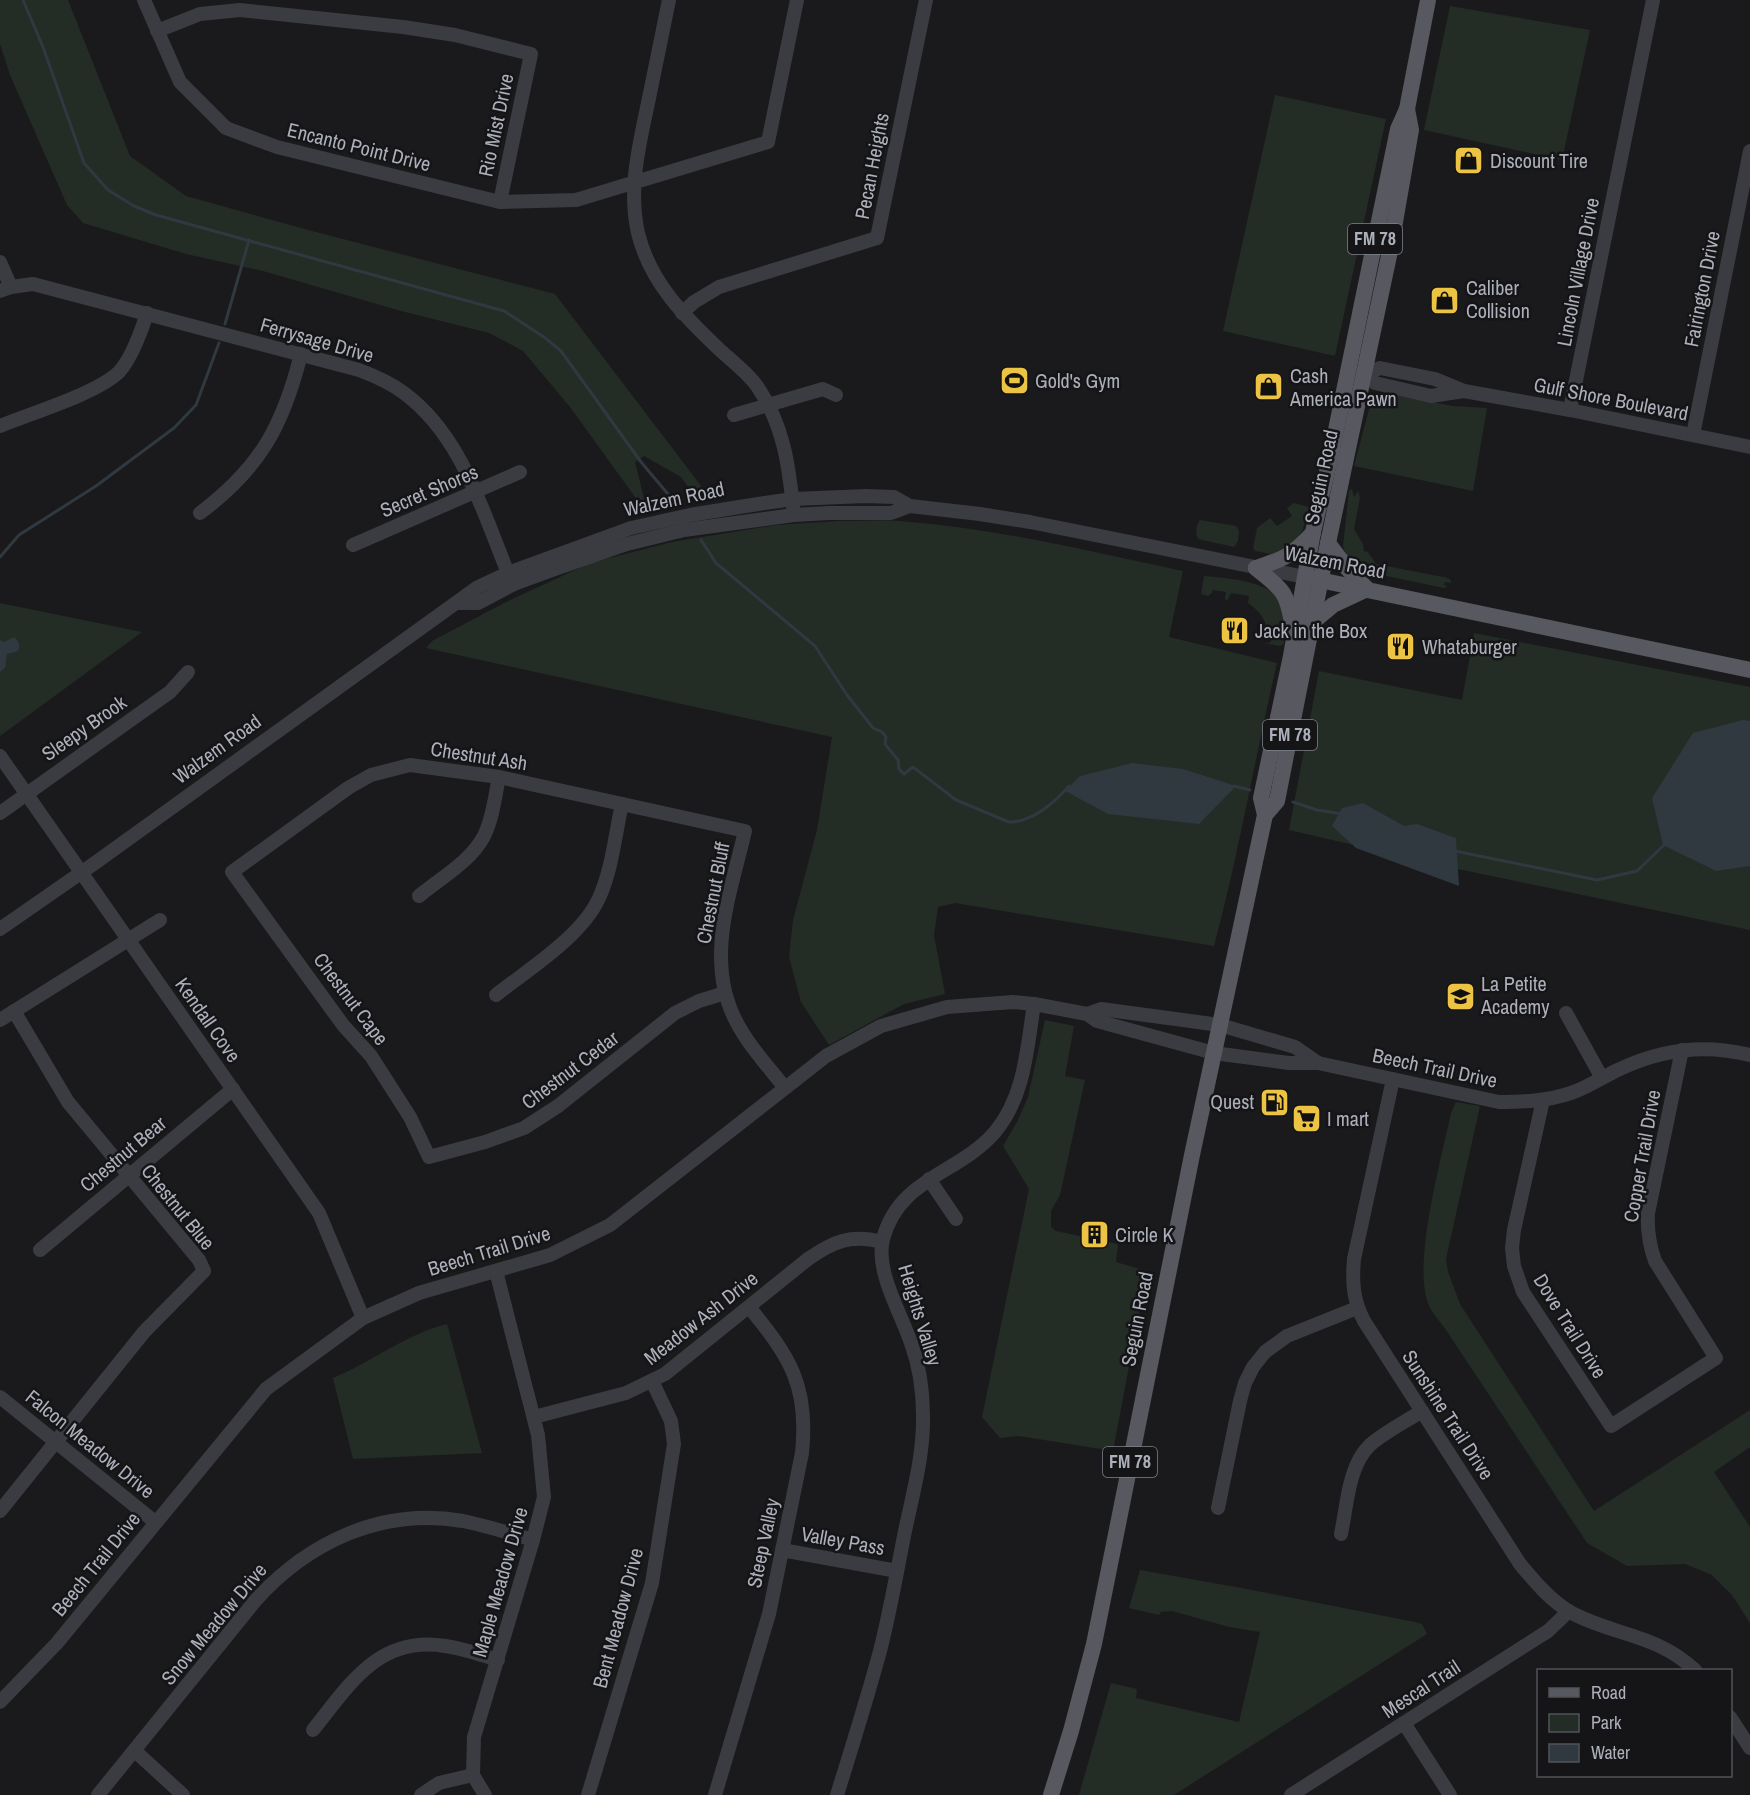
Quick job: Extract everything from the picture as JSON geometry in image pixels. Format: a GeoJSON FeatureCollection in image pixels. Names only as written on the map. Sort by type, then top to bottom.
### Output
{"type":"FeatureCollection","features":[{"type":"Feature","properties":{"kind":"main road","name":"Seguin Road"},"geometry":{"type":"LineString","coordinates":[[1265,815],[1277,801],[1315,620],[1313,532],[1398,129],[1407,109],[1428,0]]}},
{"type":"Feature","properties":{"kind":"main road","name":"Seguin Road"},"geometry":{"type":"LineString","coordinates":[[1051,1795],[1094,1644],[1192,1155],[1265,815],[1261,798],[1295,635],[1313,579],[1329,543],[1365,374],[1411,130],[1407,109]]}},
{"type":"Feature","properties":{"kind":"main road"},"geometry":{"type":"LineString","coordinates":[[1340,411],[1349,392],[1365,374],[1360,367],[1356,333]]}},
{"type":"Feature","properties":{"kind":"main road"},"geometry":{"type":"LineString","coordinates":[[1256,568],[1282,560],[1294,553],[1313,532]]}},
{"type":"Feature","properties":{"kind":"main road"},"geometry":{"type":"LineString","coordinates":[[1315,620],[1333,605],[1367,589],[1347,568],[1329,543]]}},
{"type":"Feature","properties":{"kind":"main road"},"geometry":{"type":"LineString","coordinates":[[1256,568],[1287,597],[1295,635]]}},
{"type":"Feature","properties":{"kind":"main road","name":"Walzem Road"},"geometry":{"type":"LineString","coordinates":[[1313,579],[1750,670]]}},
{"type":"Feature","properties":{"kind":"street","name":"Encanto Point Drive"},"geometry":{"type":"LineString","coordinates":[[144,0],[180,82],[226,128],[277,147],[500,202],[576,200],[768,142],[797,0]]}},
{"type":"Feature","properties":{"kind":"street"},"geometry":{"type":"LineString","coordinates":[[669,0],[638,152],[634,182],[636,222],[647,260],[682,313],[749,376],[768,404],[789,462],[794,515]]}},
{"type":"Feature","properties":{"kind":"street","name":"Pecan Heights"},"geometry":{"type":"LineString","coordinates":[[682,313],[694,302],[719,287],[878,238],[926,0]]}},
{"type":"Feature","properties":{"kind":"street","name":"Lincoln Village Drive"},"geometry":{"type":"LineString","coordinates":[[1570,410],[1653,0]]}},
{"type":"Feature","properties":{"kind":"street","name":"Rio Mist Drive"},"geometry":{"type":"LineString","coordinates":[[157,31],[200,14],[240,10],[455,35],[531,54],[500,202]]}},
{"type":"Feature","properties":{"kind":"street","name":"Fairington Drive"},"geometry":{"type":"LineString","coordinates":[[1693,435],[1750,151]]}},
{"type":"Feature","properties":{"kind":"street"},"geometry":{"type":"LineString","coordinates":[[0,262],[5,289]]}},
{"type":"Feature","properties":{"kind":"street","name":"Ferrysage Drive"},"geometry":{"type":"LineString","coordinates":[[5,289],[33,284],[147,313],[359,370],[404,392],[438,424],[453,444],[508,573]]}},
{"type":"Feature","properties":{"kind":"street"},"geometry":{"type":"LineString","coordinates":[[0,426],[93,389],[119,371],[140,335],[147,313]]}},
{"type":"Feature","properties":{"kind":"street"},"geometry":{"type":"LineString","coordinates":[[200,513],[222,496],[244,474],[266,445],[286,406],[301,354]]}},
{"type":"Feature","properties":{"kind":"street","name":"Gulf Shore Boulevard"},"geometry":{"type":"LineString","coordinates":[[1365,374],[1375,383],[1431,396],[1464,391],[1750,447]]}},
{"type":"Feature","properties":{"kind":"street"},"geometry":{"type":"LineString","coordinates":[[734,415],[823,389],[836,395]]}},
{"type":"Feature","properties":{"kind":"street","name":"Secret Shores"},"geometry":{"type":"LineString","coordinates":[[353,544],[520,472]]}},
{"type":"Feature","properties":{"kind":"street","name":"Walzem Road"},"geometry":{"type":"LineString","coordinates":[[0,929],[459,603],[478,587],[508,573],[631,528],[690,515],[793,499],[894,497],[910,506],[1030,522],[1313,579]]}},
{"type":"Feature","properties":{"kind":"street","name":"Walzem Road"},"geometry":{"type":"LineString","coordinates":[[459,603],[478,603],[514,584],[639,541],[684,530],[794,515],[891,513],[910,506]]}},
{"type":"Feature","properties":{"kind":"street","name":"Sleepy Brook"},"geometry":{"type":"LineString","coordinates":[[0,813],[170,692],[188,672]]}},
{"type":"Feature","properties":{"kind":"street","name":"Kendall Cove"},"geometry":{"type":"LineString","coordinates":[[0,756],[319,1213],[363,1318]]}},
{"type":"Feature","properties":{"kind":"street","name":"Chestnut Ash"},"geometry":{"type":"LineString","coordinates":[[232,872],[348,788],[371,775],[410,765],[499,777],[746,831]]}},
{"type":"Feature","properties":{"kind":"street"},"geometry":{"type":"LineString","coordinates":[[419,896],[464,860],[480,842],[491,816],[499,777]]}},
{"type":"Feature","properties":{"kind":"street"},"geometry":{"type":"LineString","coordinates":[[496,995],[574,933],[589,916],[604,886],[622,804]]}},
{"type":"Feature","properties":{"kind":"street","name":"Chestnut Bluff"},"geometry":{"type":"LineString","coordinates":[[746,831],[721,935],[721,964],[725,993],[743,1034],[785,1088]]}},
{"type":"Feature","properties":{"kind":"street","name":"Chestnut Cape"},"geometry":{"type":"LineString","coordinates":[[232,872],[343,1025],[371,1056],[410,1117],[429,1157]]}},
{"type":"Feature","properties":{"kind":"street"},"geometry":{"type":"LineString","coordinates":[[0,1020],[159,920]]}},
{"type":"Feature","properties":{"kind":"street","name":"Chestnut Cedar"},"geometry":{"type":"LineString","coordinates":[[429,1157],[485,1143],[524,1128],[558,1106],[675,1013],[699,1001],[725,993]]}},
{"type":"Feature","properties":{"kind":"street","name":"Beech Trail Drive"},"geometry":{"type":"LineString","coordinates":[[0,1702],[57,1643],[266,1389],[363,1318],[419,1293],[550,1255],[610,1225],[826,1056],[881,1026],[947,1007],[1013,1002],[1034,1004],[1087,1014],[1097,1021],[1214,1053],[1289,1063],[1318,1063],[1499,1102],[1543,1100],[1573,1092],[1640,1060],[1682,1050],[1718,1049],[1750,1056]]}},
{"type":"Feature","properties":{"kind":"street","name":"Heights Valley"},"geometry":{"type":"LineString","coordinates":[[837,1795],[879,1652],[920,1460],[923,1412],[921,1386],[912,1344],[885,1275],[882,1242],[888,1224],[898,1207],[914,1190],[981,1145],[1006,1117],[1019,1090],[1034,1004]]}},
{"type":"Feature","properties":{"kind":"street","name":"Beech Trail Drive"},"geometry":{"type":"LineString","coordinates":[[1087,1014],[1101,1009],[1220,1025],[1296,1047],[1318,1063]]}},
{"type":"Feature","properties":{"kind":"street","name":"Chestnut Blue"},"geometry":{"type":"LineString","coordinates":[[14,1011],[68,1102],[199,1260],[204,1271],[144,1332],[56,1442]]}},
{"type":"Feature","properties":{"kind":"street"},"geometry":{"type":"LineString","coordinates":[[1566,1013],[1602,1078]]}},
{"type":"Feature","properties":{"kind":"street","name":"Copper Trail Drive"},"geometry":{"type":"LineString","coordinates":[[1611,1426],[1716,1358],[1655,1261],[1649,1245],[1647,1229],[1648,1213],[1682,1050]]}},
{"type":"Feature","properties":{"kind":"street","name":"Sunshine Trail Drive"},"geometry":{"type":"LineString","coordinates":[[1393,1079],[1354,1259],[1352,1278],[1358,1308],[1364,1321],[1520,1564],[1539,1587],[1569,1611],[1599,1624],[1646,1639],[1676,1655],[1693,1669]]}},
{"type":"Feature","properties":{"kind":"street","name":"Chestnut Bear"},"geometry":{"type":"LineString","coordinates":[[40,1250],[232,1089]]}},
{"type":"Feature","properties":{"kind":"street","name":"Dove Trail Drive"},"geometry":{"type":"LineString","coordinates":[[1543,1100],[1514,1230],[1512,1248],[1514,1266],[1523,1292],[1611,1426]]}},
{"type":"Feature","properties":{"kind":"street"},"geometry":{"type":"LineString","coordinates":[[929,1179],[956,1219]]}},
{"type":"Feature","properties":{"kind":"street","name":"Meadow Ash Drive"},"geometry":{"type":"LineString","coordinates":[[534,1417],[606,1400],[651,1381],[688,1356],[808,1259],[834,1242],[853,1238],[882,1242]]}},
{"type":"Feature","properties":{"kind":"street","name":"Maple Meadow Drive"},"geometry":{"type":"LineString","coordinates":[[473,1775],[474,1737],[544,1497],[538,1435],[496,1271]]}},
{"type":"Feature","properties":{"kind":"street","name":"Steep Valley"},"geometry":{"type":"LineString","coordinates":[[715,1795],[769,1614],[802,1453],[804,1432],[799,1385],[788,1359],[773,1336],[749,1307]]}},
{"type":"Feature","properties":{"kind":"street"},"geometry":{"type":"LineString","coordinates":[[1218,1508],[1240,1401],[1253,1366],[1265,1352],[1287,1336],[1358,1308]]}},
{"type":"Feature","properties":{"kind":"street","name":"Bent Meadow Drive"},"geometry":{"type":"LineString","coordinates":[[588,1795],[652,1583],[674,1444],[671,1421],[651,1381]]}},
{"type":"Feature","properties":{"kind":"street","name":"Falcon Meadow Drive"},"geometry":{"type":"LineString","coordinates":[[0,1397],[156,1522]]}},
{"type":"Feature","properties":{"kind":"street"},"geometry":{"type":"LineString","coordinates":[[1341,1534],[1359,1459],[1373,1443],[1422,1411]]}},
{"type":"Feature","properties":{"kind":"street"},"geometry":{"type":"LineString","coordinates":[[0,1511],[56,1442]]}},
{"type":"Feature","properties":{"kind":"street","name":"Snow Meadow Drive"},"geometry":{"type":"LineString","coordinates":[[98,1795],[270,1584],[306,1555],[326,1543],[369,1526],[415,1519],[461,1521],[533,1540]]}},
{"type":"Feature","properties":{"kind":"street","name":"Valley Pass"},"geometry":{"type":"LineString","coordinates":[[782,1550],[897,1571]]}},
{"type":"Feature","properties":{"kind":"street","name":"Mescal Trail"},"geometry":{"type":"LineString","coordinates":[[1297,1793],[1548,1631],[1569,1611]]}},
{"type":"Feature","properties":{"kind":"street"},"geometry":{"type":"LineString","coordinates":[[313,1730],[361,1671],[377,1659],[395,1650],[425,1644],[446,1646],[498,1660]]}},
{"type":"Feature","properties":{"kind":"street"},"geometry":{"type":"LineString","coordinates":[[1732,1718],[1750,1748]]}},
{"type":"Feature","properties":{"kind":"street"},"geometry":{"type":"LineString","coordinates":[[1404,1723],[1450,1795]]}},
{"type":"Feature","properties":{"kind":"street"},"geometry":{"type":"LineString","coordinates":[[135,1751],[183,1795]]}},
{"type":"Feature","properties":{"kind":"street"},"geometry":{"type":"LineString","coordinates":[[421,1795],[439,1784],[473,1775],[485,1795]]}},
{"type":"Feature","properties":{"kind":"green space"},"geometry":{"type":"Polygon","coordinates":[[[0,0],[68,0],[130,156],[186,196],[555,294],[705,491],[698,501],[681,477],[644,456],[635,462],[646,506],[652,513],[643,508],[570,407],[523,351],[489,333],[401,311],[263,271],[186,254],[83,223],[67,205],[10,75],[0,44],[0,0]]]}},
{"type":"Feature","properties":{"kind":"green space"},"geometry":{"type":"Polygon","coordinates":[[[1450,6],[1590,30],[1562,160],[1424,130],[1450,6]]]}},
{"type":"Feature","properties":{"kind":"green space"},"geometry":{"type":"Polygon","coordinates":[[[1275,95],[1386,119],[1335,356],[1223,331],[1275,95]]]}},
{"type":"Feature","properties":{"kind":"green space"},"geometry":{"type":"Polygon","coordinates":[[[1385,392],[1452,406],[1487,408],[1473,491],[1354,466],[1372,398],[1385,392]]]}},
{"type":"Feature","properties":{"kind":"green space"},"geometry":{"type":"Polygon","coordinates":[[[1352,489],[1354,497],[1358,491],[1360,498],[1354,529],[1363,544],[1364,551],[1368,552],[1376,564],[1448,578],[1451,583],[1445,582],[1444,585],[1448,586],[1444,588],[1372,573],[1369,572],[1371,565],[1363,563],[1360,570],[1354,565],[1343,546],[1349,490],[1352,489]]]}},
{"type":"Feature","properties":{"kind":"green space"},"geometry":{"type":"Polygon","coordinates":[[[1294,503],[1309,507],[1303,529],[1295,545],[1271,554],[1255,551],[1253,548],[1257,528],[1270,518],[1277,526],[1292,516],[1287,508],[1294,503]]]}},
{"type":"Feature","properties":{"kind":"green space"},"geometry":{"type":"Polygon","coordinates":[[[1200,520],[1236,526],[1239,531],[1238,541],[1234,547],[1198,539],[1196,529],[1200,520]]]}},
{"type":"Feature","properties":{"kind":"green space"},"geometry":{"type":"Polygon","coordinates":[[[839,521],[899,521],[971,529],[1042,541],[1183,571],[1169,637],[1277,663],[1214,946],[955,903],[938,907],[934,935],[945,994],[904,1004],[829,1045],[801,1002],[789,957],[793,920],[817,830],[832,737],[426,648],[432,641],[506,602],[590,563],[672,542],[777,525],[839,521]]]}},
{"type":"Feature","properties":{"kind":"green space"},"geometry":{"type":"Polygon","coordinates":[[[1204,576],[1249,582],[1275,593],[1285,619],[1284,627],[1266,627],[1262,616],[1248,603],[1249,596],[1231,593],[1227,601],[1226,592],[1213,590],[1208,596],[1201,594],[1204,576]]]}},
{"type":"Feature","properties":{"kind":"green space"},"geometry":{"type":"Polygon","coordinates":[[[0,603],[142,632],[0,736],[0,603]]]}},
{"type":"Feature","properties":{"kind":"green space"},"geometry":{"type":"Polygon","coordinates":[[[1265,629],[1283,630],[1284,644],[1280,646],[1264,643],[1270,643],[1272,636],[1269,635],[1270,631],[1265,629]]]}},
{"type":"Feature","properties":{"kind":"green space"},"geometry":{"type":"Polygon","coordinates":[[[1474,633],[1750,687],[1750,930],[1458,869],[1289,830],[1319,671],[1462,700],[1474,633]]]}},
{"type":"Feature","properties":{"kind":"green space"},"geometry":{"type":"Polygon","coordinates":[[[1045,1020],[1074,1026],[1065,1076],[1085,1080],[1060,1195],[1051,1211],[1051,1227],[1056,1231],[1118,1244],[1116,1262],[1147,1271],[1113,1451],[1019,1436],[1000,1438],[982,1417],[1029,1189],[1003,1146],[1028,1097],[1045,1020]]]}},
{"type":"Feature","properties":{"kind":"green space"},"geometry":{"type":"Polygon","coordinates":[[[1456,1102],[1480,1106],[1446,1259],[1448,1272],[1460,1304],[1594,1511],[1750,1410],[1750,1447],[1714,1472],[1750,1527],[1750,1623],[1732,1595],[1712,1575],[1685,1564],[1627,1566],[1587,1543],[1430,1308],[1425,1290],[1425,1241],[1441,1157],[1451,1113],[1456,1102]]]}},
{"type":"Feature","properties":{"kind":"green space"},"geometry":{"type":"Polygon","coordinates":[[[447,1324],[482,1453],[353,1459],[333,1378],[417,1334],[447,1324]]]}},
{"type":"Feature","properties":{"kind":"green space"},"geometry":{"type":"Polygon","coordinates":[[[1140,1570],[1415,1622],[1422,1624],[1427,1634],[1174,1795],[1079,1795],[1111,1683],[1137,1689],[1136,1698],[1239,1722],[1260,1632],[1229,1627],[1172,1611],[1161,1612],[1159,1615],[1129,1608],[1140,1570]]]}},
{"type":"Feature","properties":{"kind":"water"},"geometry":{"type":"Polygon","coordinates":[[[14,637],[19,644],[19,649],[7,654],[5,668],[0,672],[0,640],[4,642],[14,637]]]}},
{"type":"Feature","properties":{"kind":"water"},"geometry":{"type":"Polygon","coordinates":[[[1743,720],[1750,721],[1750,866],[1716,871],[1663,845],[1652,798],[1693,733],[1743,720]]]}},
{"type":"Feature","properties":{"kind":"water"},"geometry":{"type":"Polygon","coordinates":[[[1132,763],[1183,769],[1236,786],[1199,824],[1108,814],[1065,791],[1080,776],[1132,763]]]}},
{"type":"Feature","properties":{"kind":"water"},"geometry":{"type":"Polygon","coordinates":[[[1363,803],[1404,826],[1417,824],[1456,838],[1459,886],[1356,848],[1332,826],[1342,808],[1363,803]]]}},
{"type":"Feature","properties":{"kind":"waterway"},"geometry":{"type":"LineString","coordinates":[[23,0],[43,47],[84,163],[108,190],[134,206],[156,215],[504,311],[561,351],[641,462],[678,506]]}},
{"type":"Feature","properties":{"kind":"waterway"},"geometry":{"type":"LineString","coordinates":[[225,324],[249,240]]}},
{"type":"Feature","properties":{"kind":"waterway"},"geometry":{"type":"LineString","coordinates":[[0,557],[19,535],[96,486],[174,428],[196,405],[219,343]]}},
{"type":"Feature","properties":{"kind":"waterway"},"geometry":{"type":"LineString","coordinates":[[701,540],[716,563],[815,646],[847,695],[873,728],[882,732],[886,737],[885,744],[898,760],[899,769],[904,774],[913,767],[956,800],[1009,822],[1035,815],[1050,805],[1069,786]]}},
{"type":"Feature","properties":{"kind":"waterway"},"geometry":{"type":"LineString","coordinates":[[1234,786],[1250,790]]}},
{"type":"Feature","properties":{"kind":"waterway"},"geometry":{"type":"LineString","coordinates":[[1293,802],[1317,810],[1343,814]]}},
{"type":"Feature","properties":{"kind":"waterway"},"geometry":{"type":"LineString","coordinates":[[1455,851],[1597,880],[1637,871],[1664,845]]}},
{"type":"Feature","properties":{"kind":"place","name":"Discount Tire"},"geometry":{"type":"Point","coordinates":[1469,161]}},
{"type":"Feature","properties":{"kind":"place","name":"Caliber Collision"},"geometry":{"type":"Point","coordinates":[1445,300]}},
{"type":"Feature","properties":{"kind":"place","name":"Gold's Gym"},"geometry":{"type":"Point","coordinates":[1014,381]}},
{"type":"Feature","properties":{"kind":"place","name":"Cash America Pawn"},"geometry":{"type":"Point","coordinates":[1269,387]}},
{"type":"Feature","properties":{"kind":"place","name":"Jack in the Box"},"geometry":{"type":"Point","coordinates":[1234,631]}},
{"type":"Feature","properties":{"kind":"place","name":"Whataburger"},"geometry":{"type":"Point","coordinates":[1401,647]}},
{"type":"Feature","properties":{"kind":"place","name":"La Petite Academy"},"geometry":{"type":"Point","coordinates":[1460,996]}},
{"type":"Feature","properties":{"kind":"place","name":"Quest"},"geometry":{"type":"Point","coordinates":[1275,1102]}},
{"type":"Feature","properties":{"kind":"place","name":"I mart"},"geometry":{"type":"Point","coordinates":[1306,1119]}},
{"type":"Feature","properties":{"kind":"place","name":"Circle K"},"geometry":{"type":"Point","coordinates":[1094,1235]}}]}
